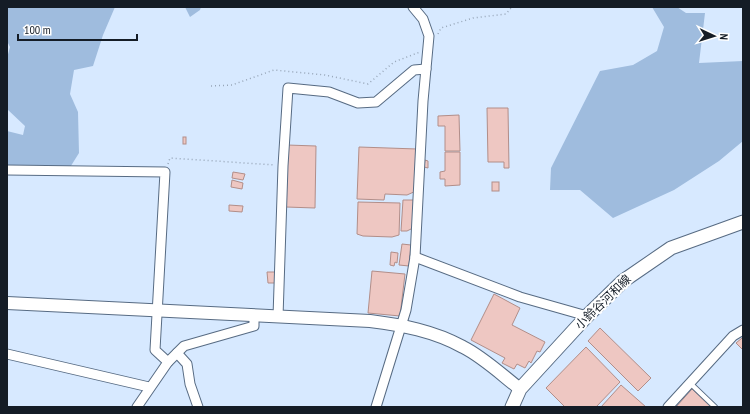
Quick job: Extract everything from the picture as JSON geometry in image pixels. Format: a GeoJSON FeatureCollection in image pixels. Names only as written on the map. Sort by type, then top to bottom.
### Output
{"type":"FeatureCollection","features":[{"type":"Feature","properties":{"kind":"main road","name":"小鈴谷河和線"},"geometry":{"type":"LineString","coordinates":[[512,407],[520,389],[587,316],[623,281],[671,248],[743,222]]}},
{"type":"Feature","properties":{"kind":"street"},"geometry":{"type":"LineString","coordinates":[[376,407],[401,325],[415,257],[429,36],[423,20],[413,7]]}},
{"type":"Feature","properties":{"kind":"street"},"geometry":{"type":"LineString","coordinates":[[278,317],[283,166],[288,88],[329,92],[358,103],[376,102],[414,70],[426,69]]}},
{"type":"Feature","properties":{"kind":"street"},"geometry":{"type":"LineString","coordinates":[[7,170],[165,172],[155,350],[168,362]]}},
{"type":"Feature","properties":{"kind":"street"},"geometry":{"type":"LineString","coordinates":[[415,257],[520,297],[587,316]]}},
{"type":"Feature","properties":{"kind":"street"},"geometry":{"type":"LineString","coordinates":[[7,303],[370,321],[401,325],[436,334],[465,347],[520,389]]}},
{"type":"Feature","properties":{"kind":"street"},"geometry":{"type":"LineString","coordinates":[[137,407],[149,387],[168,362],[184,346],[199,340],[254,326],[254,316]]}},
{"type":"Feature","properties":{"kind":"street"},"geometry":{"type":"LineString","coordinates":[[668,407],[733,336],[743,330]]}},
{"type":"Feature","properties":{"kind":"street"},"geometry":{"type":"LineString","coordinates":[[177,353],[187,364],[190,384],[198,407]]}},
{"type":"Feature","properties":{"kind":"street"},"geometry":{"type":"LineString","coordinates":[[7,354],[149,387]]}},
{"type":"Feature","properties":{"kind":"lane"},"geometry":{"type":"LineString","coordinates":[[690,384],[715,407]]}},
{"type":"Feature","properties":{"kind":"path"},"geometry":{"type":"LineString","coordinates":[[437,35],[441,28],[473,18],[506,14],[512,7]]}},
{"type":"Feature","properties":{"kind":"path"},"geometry":{"type":"LineString","coordinates":[[211,86],[232,85],[274,70],[325,75],[368,84],[394,62],[429,49]]}},
{"type":"Feature","properties":{"kind":"path"},"geometry":{"type":"LineString","coordinates":[[165,172],[170,158],[283,166]]}},
{"type":"Feature","properties":{"kind":"shaded area"},"geometry":{"type":"Polygon","coordinates":[[[7,7],[115,7],[103,35],[93,66],[74,70],[70,94],[78,112],[79,153],[69,169],[7,167],[7,131],[23,135],[25,126],[7,109],[7,58],[10,47],[7,41],[7,7]]]}},
{"type":"Feature","properties":{"kind":"shaded area"},"geometry":{"type":"Polygon","coordinates":[[[185,7],[201,7],[200,10],[190,17],[185,7]]]}},
{"type":"Feature","properties":{"kind":"shaded area"},"geometry":{"type":"Polygon","coordinates":[[[652,7],[677,7],[686,13],[705,13],[699,63],[743,61],[743,141],[719,161],[674,190],[613,218],[580,190],[550,190],[551,168],[600,71],[633,65],[657,51],[664,27],[652,7]]]}},
{"type":"Feature","properties":{"kind":"building"},"geometry":{"type":"Polygon","coordinates":[[[487,108],[508,108],[509,168],[504,168],[504,162],[488,162],[487,108]]]}},
{"type":"Feature","properties":{"kind":"building"},"geometry":{"type":"Polygon","coordinates":[[[459,115],[460,151],[445,151],[445,126],[438,126],[438,116],[459,115]]]}},
{"type":"Feature","properties":{"kind":"building"},"geometry":{"type":"Polygon","coordinates":[[[183,137],[186,137],[186,144],[183,144],[183,137]]]}},
{"type":"Feature","properties":{"kind":"building"},"geometry":{"type":"Polygon","coordinates":[[[287,145],[316,146],[315,208],[286,207],[287,145]]]}},
{"type":"Feature","properties":{"kind":"building"},"geometry":{"type":"Polygon","coordinates":[[[359,147],[417,149],[416,191],[407,195],[385,194],[384,200],[357,199],[359,147]]]}},
{"type":"Feature","properties":{"kind":"building"},"geometry":{"type":"Polygon","coordinates":[[[445,152],[460,152],[460,185],[445,186],[445,179],[440,179],[440,172],[445,171],[445,152]]]}},
{"type":"Feature","properties":{"kind":"building"},"geometry":{"type":"Polygon","coordinates":[[[425,160],[428,161],[428,168],[424,167],[425,160]]]}},
{"type":"Feature","properties":{"kind":"building"},"geometry":{"type":"Polygon","coordinates":[[[233,172],[245,174],[243,180],[232,178],[233,172]]]}},
{"type":"Feature","properties":{"kind":"building"},"geometry":{"type":"Polygon","coordinates":[[[232,180],[243,183],[242,189],[231,187],[232,180]]]}},
{"type":"Feature","properties":{"kind":"building"},"geometry":{"type":"Polygon","coordinates":[[[492,182],[499,182],[499,191],[492,191],[492,182]]]}},
{"type":"Feature","properties":{"kind":"building"},"geometry":{"type":"Polygon","coordinates":[[[403,200],[414,200],[413,228],[407,231],[401,231],[403,200]]]}},
{"type":"Feature","properties":{"kind":"building"},"geometry":{"type":"Polygon","coordinates":[[[358,202],[400,203],[399,235],[392,237],[363,236],[357,234],[358,202]]]}},
{"type":"Feature","properties":{"kind":"building"},"geometry":{"type":"Polygon","coordinates":[[[229,205],[243,206],[242,212],[229,211],[229,205]]]}},
{"type":"Feature","properties":{"kind":"building"},"geometry":{"type":"Polygon","coordinates":[[[402,244],[411,245],[409,266],[399,265],[402,244]]]}},
{"type":"Feature","properties":{"kind":"building"},"geometry":{"type":"Polygon","coordinates":[[[391,252],[398,253],[397,263],[395,262],[394,266],[390,265],[391,252]]]}},
{"type":"Feature","properties":{"kind":"building"},"geometry":{"type":"Polygon","coordinates":[[[372,271],[405,274],[400,316],[368,313],[372,271]]]}},
{"type":"Feature","properties":{"kind":"building"},"geometry":{"type":"Polygon","coordinates":[[[267,272],[275,272],[275,283],[268,283],[267,272]]]}},
{"type":"Feature","properties":{"kind":"building"},"geometry":{"type":"Polygon","coordinates":[[[494,294],[520,308],[512,325],[545,342],[540,352],[537,351],[531,363],[529,361],[525,368],[517,364],[514,369],[502,363],[505,358],[471,340],[494,294]]]}},
{"type":"Feature","properties":{"kind":"building"},"geometry":{"type":"Polygon","coordinates":[[[600,328],[651,378],[638,391],[588,341],[600,328]]]}},
{"type":"Feature","properties":{"kind":"building"},"geometry":{"type":"Polygon","coordinates":[[[742,338],[743,339],[743,350],[736,343],[742,338]]]}},
{"type":"Feature","properties":{"kind":"building"},"geometry":{"type":"Polygon","coordinates":[[[586,347],[620,382],[596,407],[565,407],[546,388],[586,347]]]}},
{"type":"Feature","properties":{"kind":"building"},"geometry":{"type":"Polygon","coordinates":[[[621,385],[646,407],[601,407],[621,385]]]}},
{"type":"Feature","properties":{"kind":"building"},"geometry":{"type":"Polygon","coordinates":[[[692,389],[711,407],[676,407],[692,389]]]}}]}
